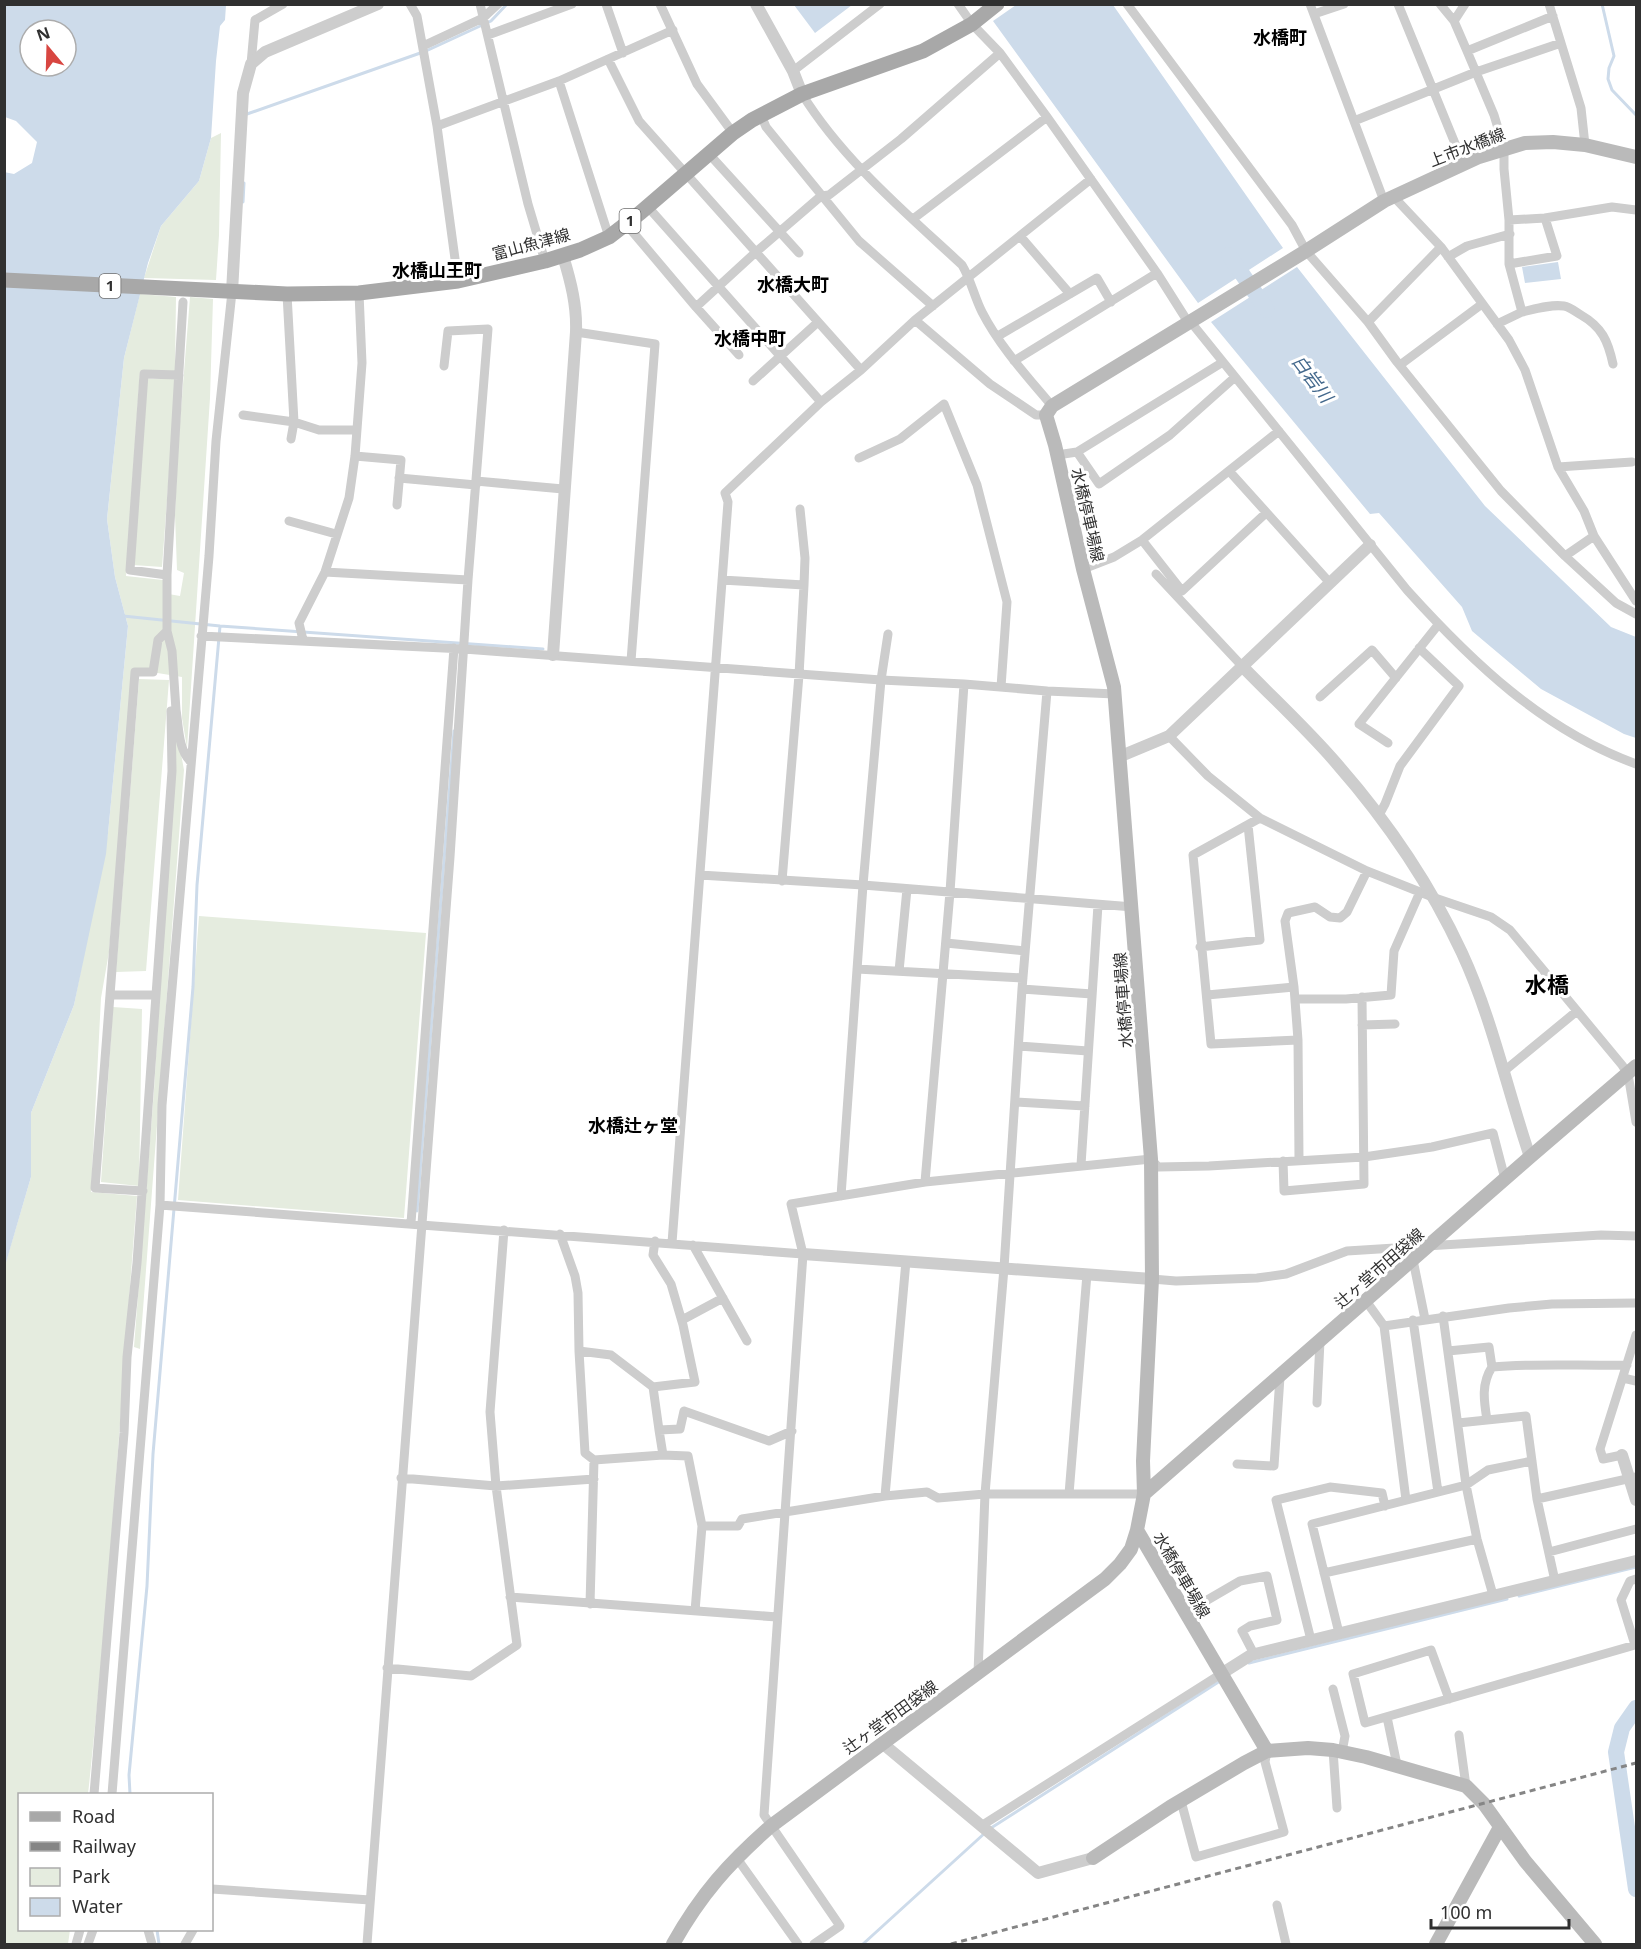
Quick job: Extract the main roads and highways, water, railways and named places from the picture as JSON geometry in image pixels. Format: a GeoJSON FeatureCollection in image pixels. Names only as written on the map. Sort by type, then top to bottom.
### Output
{"type":"FeatureCollection","features":[{"type":"Feature","properties":{"kind":"main road","name":"富山魚津線"},"geometry":{"type":"LineString","coordinates":[[4,280],[232,292],[359,293],[458,281],[563,256],[609,237],[648,207],[733,134],[761,115],[802,94],[923,51],[976,20],[997,4]]}},
{"type":"Feature","properties":{"kind":"main road","name":"上市水橋線"},"geometry":{"type":"LineString","coordinates":[[1049,411],[1388,198],[1463,164],[1504,148],[1553,142],[1585,145],[1636,157]]}},
{"type":"Feature","properties":{"kind":"main road","name":"水橋停車場線"},"geometry":{"type":"LineString","coordinates":[[1049,411],[1083,569],[1115,694],[1133,907],[1151,1159],[1152,1279],[1143,1461],[1144,1494],[1137,1530],[1267,1751]]}},
{"type":"Feature","properties":{"kind":"main road","name":"辻ヶ堂市田袋線"},"geometry":{"type":"LineString","coordinates":[[1144,1494],[1632,1070]]}},
{"type":"Feature","properties":{"kind":"main road","name":"辻ヶ堂市田袋線"},"geometry":{"type":"LineString","coordinates":[[673,1944],[688,1917],[711,1885],[736,1857],[771,1826],[1105,1579],[1131,1549],[1137,1530]]}},
{"type":"Feature","properties":{"kind":"main road"},"geometry":{"type":"LineString","coordinates":[[1093,1858],[1181,1801],[1267,1751],[1308,1748],[1338,1751],[1397,1765],[1466,1786],[1484,1804],[1525,1861],[1595,1944]]}},
{"type":"Feature","properties":{"kind":"main road"},"geometry":{"type":"LineString","coordinates":[[1436,1944],[1500,1827]]}},
{"type":"Feature","properties":{"kind":"water"},"geometry":{"type":"Polygon","coordinates":[[[5,5],[226,5],[225,20],[220,26],[216,61],[211,138],[199,181],[161,226],[148,263],[124,358],[107,519],[115,577],[128,626],[106,854],[74,1005],[31,1113],[31,1177],[5,1266],[4,172],[14,174],[32,163],[37,142],[16,121],[5,117],[5,5]]]}},
{"type":"Feature","properties":{"kind":"water"},"geometry":{"type":"Polygon","coordinates":[[[794,5],[852,5],[815,33],[794,5]]]}},
{"type":"Feature","properties":{"kind":"water"},"geometry":{"type":"Polygon","coordinates":[[[1016,5],[1113,5],[1283,248],[1198,303],[993,21],[1016,5]]]}},
{"type":"Feature","properties":{"kind":"water"},"geometry":{"type":"Polygon","coordinates":[[[1558,262],[1561,279],[1525,283],[1522,267],[1558,262]]]}},
{"type":"Feature","properties":{"kind":"water"},"geometry":{"type":"Polygon","coordinates":[[[1297,267],[1485,506],[1611,627],[1636,637],[1636,738],[1624,734],[1541,689],[1472,631],[1462,607],[1379,513],[1370,514],[1211,322],[1297,267]]]}},
{"type":"Feature","properties":{"kind":"waterway"},"geometry":{"type":"LineString","coordinates":[[247,114],[426,51],[491,21],[507,4]]}},
{"type":"Feature","properties":{"kind":"waterway"},"geometry":{"type":"LineString","coordinates":[[1602,4],[1614,56],[1609,68],[1608,79],[1612,90],[1636,115]]}},
{"type":"Feature","properties":{"kind":"waterway"},"geometry":{"type":"LineString","coordinates":[[243,202],[244,183]]}},
{"type":"Feature","properties":{"kind":"waterway","name":"白岩川"},"geometry":{"type":"LineString","coordinates":[[1229,255],[1267,310]]}},
{"type":"Feature","properties":{"kind":"waterway"},"geometry":{"type":"LineString","coordinates":[[123,616],[220,626],[543,649]]}},
{"type":"Feature","properties":{"kind":"waterway"},"geometry":{"type":"LineString","coordinates":[[130,1793],[129,1775],[147,1586],[153,1454],[193,987],[197,885],[220,626]]}},
{"type":"Feature","properties":{"kind":"waterway"},"geometry":{"type":"LineString","coordinates":[[417,1211],[454,731]]}},
{"type":"Feature","properties":{"kind":"waterway"},"geometry":{"type":"LineString","coordinates":[[1519,1596],[1636,1567]]}},
{"type":"Feature","properties":{"kind":"waterway"},"geometry":{"type":"LineString","coordinates":[[1249,1663],[1507,1599]]}},
{"type":"Feature","properties":{"kind":"waterway"},"geometry":{"type":"LineString","coordinates":[[991,1828],[1220,1681]]}},
{"type":"Feature","properties":{"kind":"waterway"},"geometry":{"type":"LineString","coordinates":[[1636,1708],[1622,1728],[1616,1752],[1636,1889]]}},
{"type":"Feature","properties":{"kind":"waterway"},"geometry":{"type":"LineString","coordinates":[[863,1944],[986,1832]]}},
{"type":"Feature","properties":{"kind":"waterway"},"geometry":{"type":"LineString","coordinates":[[157,1931],[159,1944]]}},
{"type":"Feature","properties":{"kind":"railway"},"geometry":{"type":"LineString","coordinates":[[951,1944],[1636,1763]]}},
{"type":"Feature","properties":{"kind":"district","name":"水橋町"},"geometry":{"type":"Point","coordinates":[1280,38]}},
{"type":"Feature","properties":{"kind":"district","name":"水橋山王町"},"geometry":{"type":"Point","coordinates":[437,271]}},
{"type":"Feature","properties":{"kind":"district","name":"水橋大町"},"geometry":{"type":"Point","coordinates":[793,285]}},
{"type":"Feature","properties":{"kind":"district","name":"水橋中町"},"geometry":{"type":"Point","coordinates":[750,339]}},
{"type":"Feature","properties":{"kind":"district","name":"水橋"},"geometry":{"type":"Point","coordinates":[1547,985]}},
{"type":"Feature","properties":{"kind":"district","name":"水橋辻ヶ堂"},"geometry":{"type":"Point","coordinates":[633,1126]}}]}
